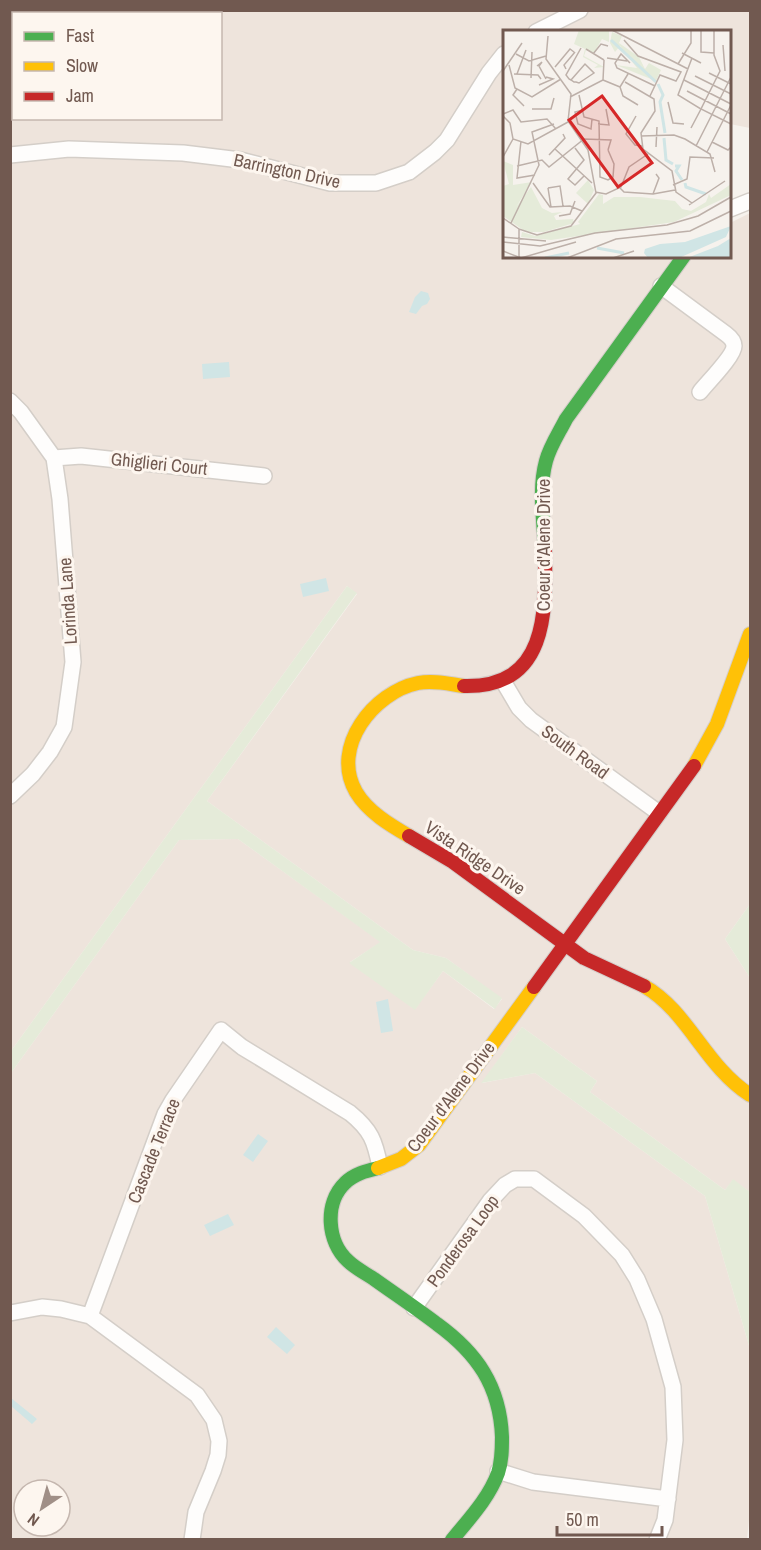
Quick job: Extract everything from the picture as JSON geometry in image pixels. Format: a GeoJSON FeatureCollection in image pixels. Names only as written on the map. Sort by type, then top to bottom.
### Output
{"type":"FeatureCollection","features":[{"type":"Feature","properties":{"kind":"street"},"geometry":{"type":"LineString","coordinates":[[540,30],[580,10]]}},
{"type":"Feature","properties":{"kind":"street","name":"Barrington Drive"},"geometry":{"type":"LineString","coordinates":[[10,155],[69,148],[183,153],[240,160],[330,183],[376,183],[409,172],[447,140],[489,73],[503,55]]}},
{"type":"Feature","properties":{"kind":"street"},"geometry":{"type":"LineString","coordinates":[[731,208],[750,201]]}},
{"type":"Feature","properties":{"kind":"street","name":"Coeur d'Alene Drive"},"geometry":{"type":"LineString","coordinates":[[503,681],[523,666],[530,656],[538,642],[544,621],[543,482],[552,447],[566,419],[683,258]]}},
{"type":"Feature","properties":{"kind":"street"},"geometry":{"type":"LineString","coordinates":[[662,286],[726,334],[734,343],[734,349],[728,358],[700,392]]}},
{"type":"Feature","properties":{"kind":"street","name":"Lorinda Lane"},"geometry":{"type":"LineString","coordinates":[[10,401],[21,412],[54,458],[66,561],[73,662],[64,727],[50,752],[33,774],[10,796]]}},
{"type":"Feature","properties":{"kind":"street","name":"Ghiglieri Court"},"geometry":{"type":"LineString","coordinates":[[54,458],[81,456],[264,476]]}},
{"type":"Feature","properties":{"kind":"street","name":"Coeur d'Alene Drive"},"geometry":{"type":"LineString","coordinates":[[452,1539],[471,1516],[498,1471],[502,1433],[500,1414],[487,1376],[458,1341],[343,1256],[331,1232],[333,1204],[343,1185],[365,1170],[395,1162],[412,1153],[422,1141],[692,769],[717,724],[750,634]]}},
{"type":"Feature","properties":{"kind":"street","name":"South Road"},"geometry":{"type":"LineString","coordinates":[[503,681],[519,708],[531,720],[659,813]]}},
{"type":"Feature","properties":{"kind":"street","name":"Vista Ridge Drive"},"geometry":{"type":"LineString","coordinates":[[503,681],[479,687],[438,682],[421,683],[400,689],[386,697],[370,711],[351,744],[348,758],[350,779],[363,802],[381,818],[453,862],[591,961],[657,994],[672,1007],[708,1058],[726,1079],[750,1095]]}},
{"type":"Feature","properties":{"kind":"street","name":"Cascade Terrace"},"geometry":{"type":"LineString","coordinates":[[90,1316],[165,1114],[221,1030],[242,1047],[350,1113],[364,1124],[377,1149],[380,1167]]}},
{"type":"Feature","properties":{"kind":"street","name":"Ponderosa Loop"},"geometry":{"type":"LineString","coordinates":[[414,1308],[490,1201],[505,1185],[515,1179],[534,1179],[584,1216],[622,1255],[638,1280],[661,1341],[673,1387],[675,1440],[665,1520],[657,1539]]}},
{"type":"Feature","properties":{"kind":"street"},"geometry":{"type":"LineString","coordinates":[[10,1313],[42,1307],[90,1316],[197,1395],[215,1424],[219,1441],[218,1455],[196,1512],[192,1539]]}},
{"type":"Feature","properties":{"kind":"street"},"geometry":{"type":"LineString","coordinates":[[498,1471],[533,1482],[668,1499]]}},
{"type":"Feature","properties":{"kind":"shaded area"},"geometry":{"type":"Polygon","coordinates":[[[11,11],[750,11],[750,128],[731,124],[731,30],[503,30],[503,258],[731,258],[731,222],[750,213],[750,904],[725,939],[750,978],[750,1192],[733,1180],[725,1190],[590,1092],[597,1081],[522,1027],[482,1083],[535,1073],[705,1196],[750,1349],[750,1511],[747,1539],[11,1539],[11,1073],[179,840],[238,839],[381,942],[350,962],[415,1009],[443,971],[494,1009],[502,999],[446,958],[413,950],[207,801],[357,594],[347,586],[11,1051],[11,11]]]}},
{"type":"Feature","properties":{"kind":"shaded area"},"geometry":{"type":"Polygon","coordinates":[[[421,291],[428,293],[430,299],[416,314],[409,312],[415,297],[421,291]]]}},
{"type":"Feature","properties":{"kind":"shaded area"},"geometry":{"type":"Polygon","coordinates":[[[229,362],[230,377],[203,379],[202,364],[229,362]]]}},
{"type":"Feature","properties":{"kind":"shaded area"},"geometry":{"type":"Polygon","coordinates":[[[326,578],[329,591],[303,597],[300,584],[326,578]]]}},
{"type":"Feature","properties":{"kind":"shaded area"},"geometry":{"type":"Polygon","coordinates":[[[388,999],[393,1031],[381,1033],[376,1002],[388,999]]]}},
{"type":"Feature","properties":{"kind":"shaded area"},"geometry":{"type":"Polygon","coordinates":[[[258,1134],[268,1141],[253,1162],[243,1155],[258,1134]]]}},
{"type":"Feature","properties":{"kind":"shaded area"},"geometry":{"type":"Polygon","coordinates":[[[228,1214],[234,1225],[210,1236],[204,1225],[228,1214]]]}},
{"type":"Feature","properties":{"kind":"shaded area"},"geometry":{"type":"Polygon","coordinates":[[[276,1327],[295,1345],[287,1354],[267,1337],[276,1327]]]}},
{"type":"Feature","properties":{"kind":"shaded area"},"geometry":{"type":"Polygon","coordinates":[[[11,1398],[37,1419],[32,1424],[11,1406],[11,1398]]]}},
{"type":"Feature","properties":{"kind":"green space"},"geometry":{"type":"Polygon","coordinates":[[[347,586],[357,593],[207,801],[413,950],[446,958],[502,998],[495,1009],[443,971],[415,1010],[349,963],[380,942],[238,839],[179,840],[11,1073],[11,1051],[347,586]]]}},
{"type":"Feature","properties":{"kind":"green space"},"geometry":{"type":"Polygon","coordinates":[[[750,904],[750,978],[725,939],[750,904]]]}},
{"type":"Feature","properties":{"kind":"green space"},"geometry":{"type":"Polygon","coordinates":[[[522,1027],[597,1081],[590,1092],[725,1190],[733,1179],[750,1192],[750,1349],[705,1196],[535,1073],[481,1083],[522,1027]]]}},
{"type":"Feature","properties":{"kind":"traffic: fast"},"geometry":{"type":"LineString","coordinates":[[545,550],[542,483],[552,445],[566,419],[683,258]]}},
{"type":"Feature","properties":{"kind":"traffic: fast"},"geometry":{"type":"LineString","coordinates":[[378,1168],[352,1177],[338,1191],[331,1211],[332,1233],[336,1244],[351,1264],[429,1318],[464,1347],[484,1372],[497,1402],[502,1437],[498,1473],[484,1500],[452,1540]]}},
{"type":"Feature","properties":{"kind":"traffic: slow"},"geometry":{"type":"LineString","coordinates":[[694,766],[717,724],[750,634]]}},
{"type":"Feature","properties":{"kind":"traffic: slow"},"geometry":{"type":"LineString","coordinates":[[409,836],[373,812],[356,792],[349,775],[349,757],[353,740],[361,724],[372,710],[402,688],[430,682],[464,686]]}},
{"type":"Feature","properties":{"kind":"traffic: slow"},"geometry":{"type":"LineString","coordinates":[[644,986],[673,1010],[720,1069],[750,1095]]}},
{"type":"Feature","properties":{"kind":"traffic: slow"},"geometry":{"type":"LineString","coordinates":[[378,1168],[401,1159],[419,1145],[534,987]]}},
{"type":"Feature","properties":{"kind":"traffic: jam"},"geometry":{"type":"LineString","coordinates":[[464,686],[492,683],[512,674],[527,660],[536,642],[542,621],[545,598],[545,550]]}},
{"type":"Feature","properties":{"kind":"traffic: jam"},"geometry":{"type":"LineString","coordinates":[[534,987],[694,766]]}},
{"type":"Feature","properties":{"kind":"traffic: jam"},"geometry":{"type":"LineString","coordinates":[[409,836],[453,862],[584,958],[644,986]]}}]}
